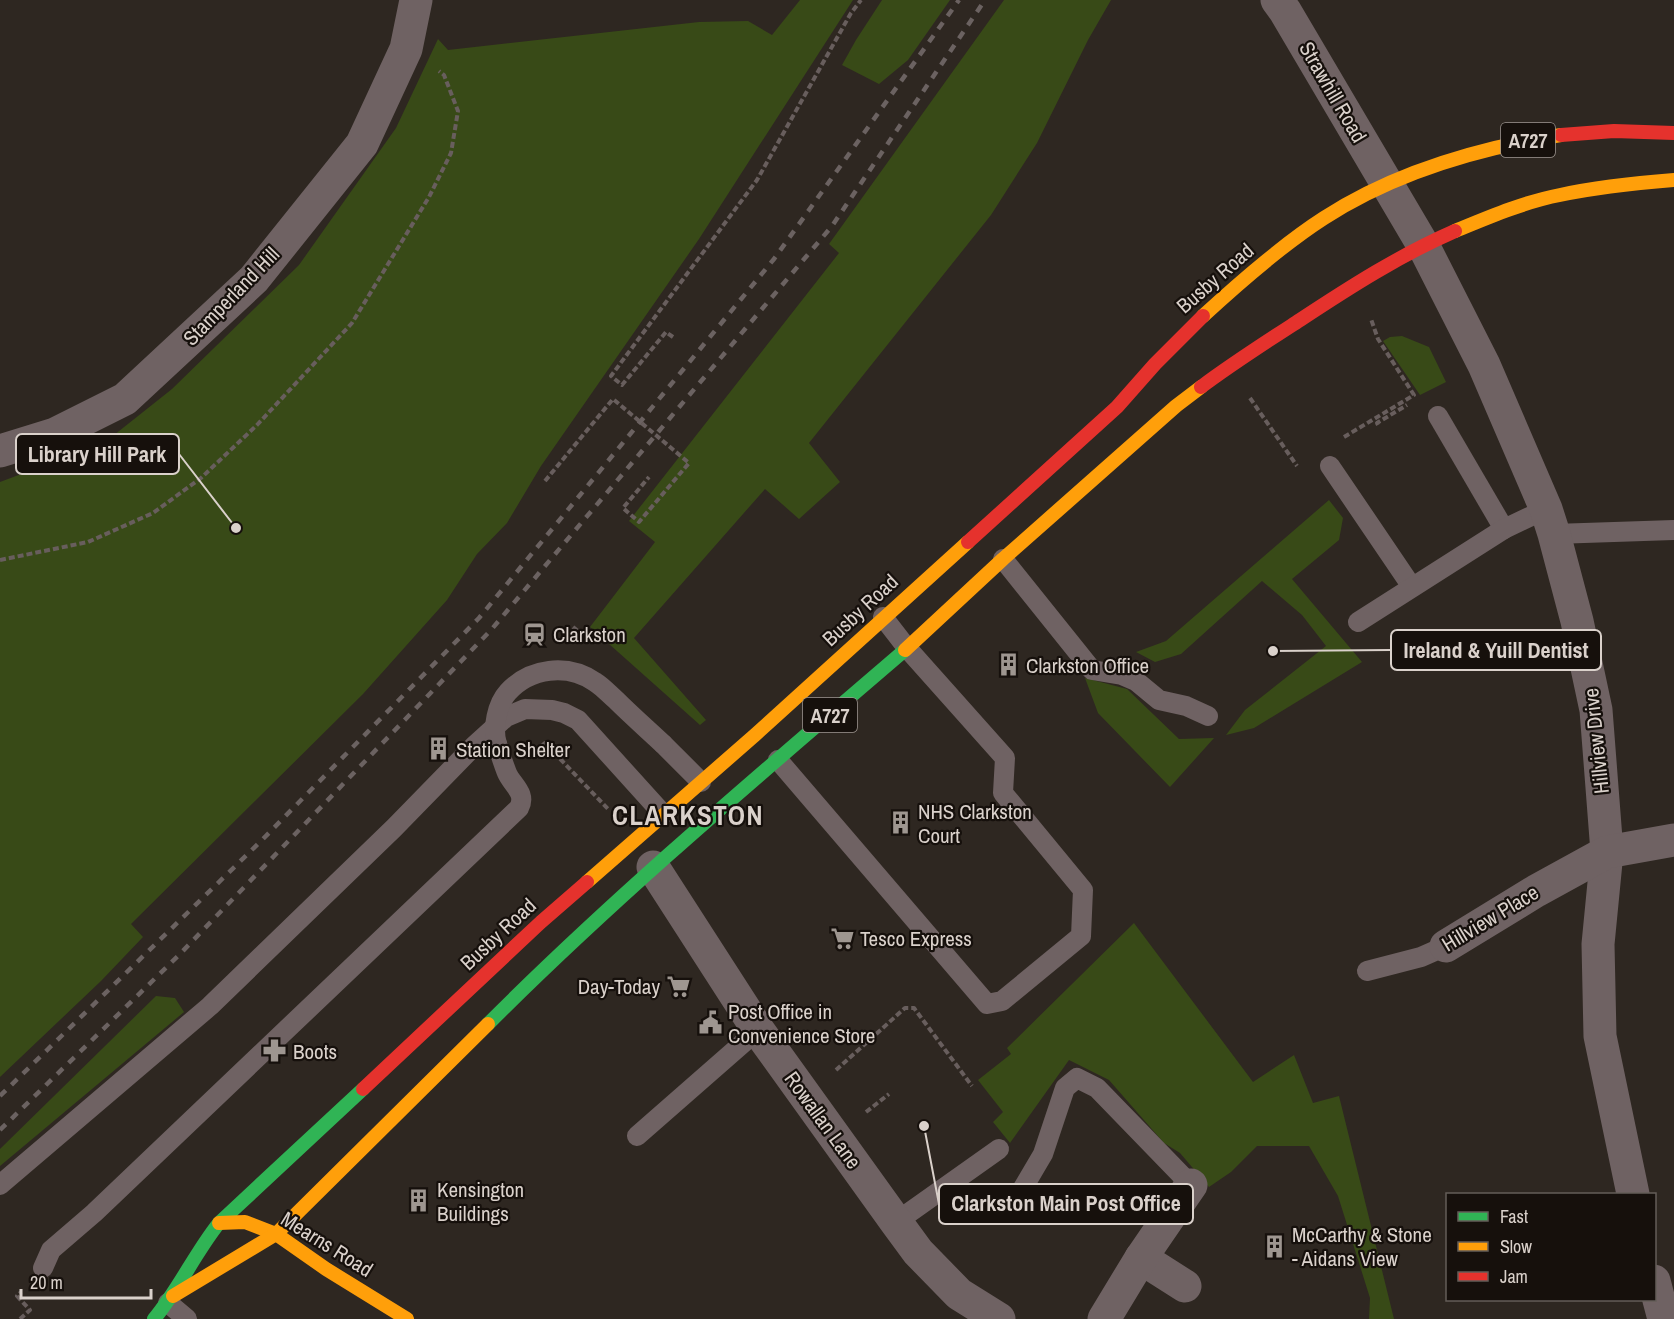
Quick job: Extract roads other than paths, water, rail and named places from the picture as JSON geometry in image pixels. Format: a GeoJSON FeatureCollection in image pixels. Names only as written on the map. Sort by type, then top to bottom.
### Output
{"type":"FeatureCollection","features":[{"type":"Feature","properties":{"kind":"main road","name":"Busby Road"},"geometry":{"type":"LineString","coordinates":[[154,1319],[170,1299],[206,1238],[219,1223],[541,922],[701,782],[1117,407],[1152,366],[1207,310],[1241,280],[1324,218],[1389,185],[1455,159],[1523,141],[1606,131],[1674,133]]}},
{"type":"Feature","properties":{"kind":"main road","name":"A727"},"geometry":{"type":"LineString","coordinates":[[1424,245],[1490,216],[1558,195],[1625,184],[1674,180]]}},
{"type":"Feature","properties":{"kind":"main road","name":"Busby Road"},"geometry":{"type":"LineString","coordinates":[[170,1299],[276,1233],[538,974],[653,867],[907,648],[1003,559],[1176,406],[1228,367],[1357,282],[1424,245]]}},
{"type":"Feature","properties":{"kind":"main road","name":"Mearns Road"},"geometry":{"type":"LineString","coordinates":[[219,1223],[245,1222],[276,1233],[326,1269],[407,1319]]}},
{"type":"Feature","properties":{"kind":"street","name":"Stamperland Hill"},"geometry":{"type":"LineString","coordinates":[[0,451],[55,434],[125,399],[254,279],[362,144],[406,49],[416,0]]}},
{"type":"Feature","properties":{"kind":"street","name":"Strawhill Road"},"geometry":{"type":"LineString","coordinates":[[1277,0],[1424,245]]}},
{"type":"Feature","properties":{"kind":"street","name":"Hillview Drive"},"geometry":{"type":"LineString","coordinates":[[1424,245],[1484,365],[1550,522],[1577,621],[1596,710],[1607,852],[1598,944],[1600,1036],[1632,1193]]}},
{"type":"Feature","properties":{"kind":"street","name":"Hillview Place"},"geometry":{"type":"LineString","coordinates":[[1446,946],[1536,891],[1607,852],[1674,840]]}},
{"type":"Feature","properties":{"kind":"street","name":"Rowallan Lane"},"geometry":{"type":"LineString","coordinates":[[653,867],[758,1030],[918,1252],[959,1294],[999,1319]]}},
{"type":"Feature","properties":{"kind":"street"},"geometry":{"type":"LineString","coordinates":[[1104,1319],[1141,1258],[1191,1185]]}},
{"type":"Feature","properties":{"kind":"street"},"geometry":{"type":"LineString","coordinates":[[1141,1258],[1185,1286]]}},
{"type":"Feature","properties":{"kind":"street"},"geometry":{"type":"LineString","coordinates":[[1656,1289],[1664,1319]]}},
{"type":"Feature","properties":{"kind":"lane"},"geometry":{"type":"LineString","coordinates":[[1438,417],[1504,529]]}},
{"type":"Feature","properties":{"kind":"lane"},"geometry":{"type":"LineString","coordinates":[[1330,466],[1412,587]]}},
{"type":"Feature","properties":{"kind":"lane"},"geometry":{"type":"LineString","coordinates":[[1358,621],[1504,529],[1550,522],[1674,530]]}},
{"type":"Feature","properties":{"kind":"lane"},"geometry":{"type":"LineString","coordinates":[[1003,559],[1092,670],[1122,675],[1136,681],[1159,700],[1186,706],[1208,716]]}},
{"type":"Feature","properties":{"kind":"lane"},"geometry":{"type":"LineString","coordinates":[[778,760],[987,1004],[1002,1001],[1081,936],[1083,890],[1003,793],[1005,758],[907,648],[883,617]]}},
{"type":"Feature","properties":{"kind":"lane"},"geometry":{"type":"LineString","coordinates":[[44,1268],[51,1250],[94,1213],[519,808],[522,803],[520,792],[509,776],[495,738],[496,719],[504,696],[524,678],[545,671],[564,670],[595,682],[701,782]]}},
{"type":"Feature","properties":{"kind":"lane"},"geometry":{"type":"LineString","coordinates":[[0,1185],[210,1006],[506,717],[525,709],[552,710],[578,720],[663,814]]}},
{"type":"Feature","properties":{"kind":"lane","name":"Hillview Place"},"geometry":{"type":"LineString","coordinates":[[1367,971],[1422,957],[1446,946]]}},
{"type":"Feature","properties":{"kind":"lane"},"geometry":{"type":"LineString","coordinates":[[637,1136],[758,1030]]}},
{"type":"Feature","properties":{"kind":"lane"},"geometry":{"type":"LineString","coordinates":[[1023,1188],[1043,1154],[1065,1088],[1077,1078],[1097,1088],[1191,1185]]}},
{"type":"Feature","properties":{"kind":"lane"},"geometry":{"type":"LineString","coordinates":[[896,1222],[999,1149]]}},
{"type":"Feature","properties":{"kind":"lane"},"geometry":{"type":"LineString","coordinates":[[170,1299],[187,1319]]}},
{"type":"Feature","properties":{"kind":"railway"},"geometry":{"type":"LineString","coordinates":[[0,1096],[262,840],[479,618],[774,259],[959,0]]}},
{"type":"Feature","properties":{"kind":"railway"},"geometry":{"type":"LineString","coordinates":[[0,1130],[180,954],[491,630],[832,226],[985,0]]}},
{"type":"Feature","properties":{"kind":"place","name":"Library Hill Park"},"geometry":{"type":"Point","coordinates":[236,528]}},
{"type":"Feature","properties":{"kind":"place","name":"Clarkston"},"geometry":{"type":"Point","coordinates":[535,634]}},
{"type":"Feature","properties":{"kind":"place","name":"Ireland & Yuill Dentist"},"geometry":{"type":"Point","coordinates":[1273,651]}},
{"type":"Feature","properties":{"kind":"place","name":"Clarkston Office"},"geometry":{"type":"Point","coordinates":[1008,665]}},
{"type":"Feature","properties":{"kind":"place","name":"Station Shelter"},"geometry":{"type":"Point","coordinates":[438,749]}},
{"type":"Feature","properties":{"kind":"place","name":"NHS Clarkston Court"},"geometry":{"type":"Point","coordinates":[900,823]}},
{"type":"Feature","properties":{"kind":"place","name":"Tesco Express"},"geometry":{"type":"Point","coordinates":[842,938]}},
{"type":"Feature","properties":{"kind":"place","name":"Day-Today"},"geometry":{"type":"Point","coordinates":[678,986]}},
{"type":"Feature","properties":{"kind":"place","name":"Post Office in Convenience Store"},"geometry":{"type":"Point","coordinates":[710,1023]}},
{"type":"Feature","properties":{"kind":"place","name":"Boots"},"geometry":{"type":"Point","coordinates":[275,1051]}},
{"type":"Feature","properties":{"kind":"place","name":"Clarkston Main Post Office"},"geometry":{"type":"Point","coordinates":[924,1126]}},
{"type":"Feature","properties":{"kind":"place","name":"Kensington Buildings"},"geometry":{"type":"Point","coordinates":[419,1201]}},
{"type":"Feature","properties":{"kind":"place","name":"McCarthy & Stone - Aidans View"},"geometry":{"type":"Point","coordinates":[1274,1246]}},
{"type":"Feature","properties":{"kind":"district","name":"CLARKSTON"},"geometry":{"type":"Point","coordinates":[688,815]}}]}
